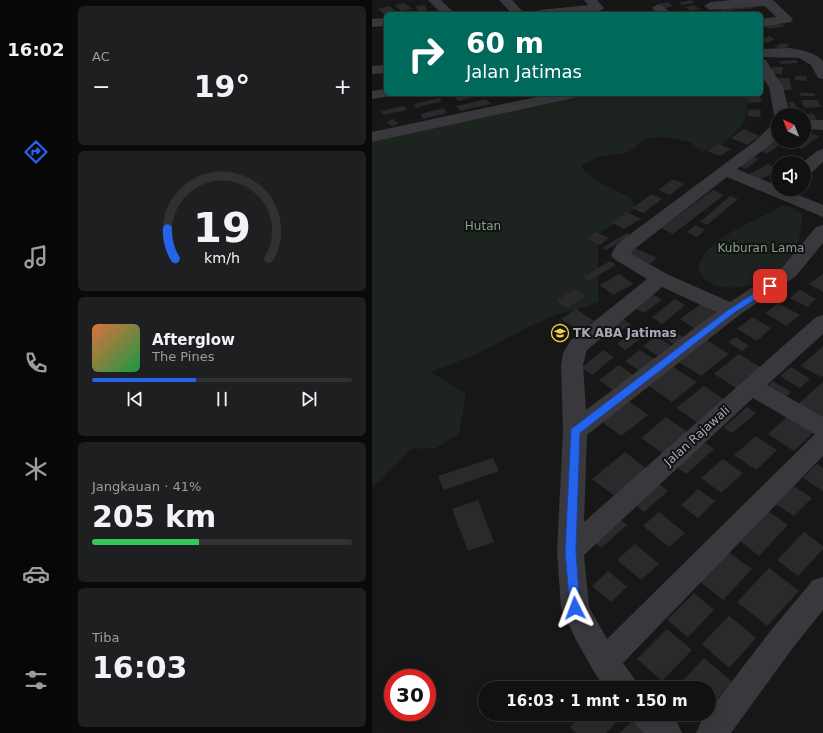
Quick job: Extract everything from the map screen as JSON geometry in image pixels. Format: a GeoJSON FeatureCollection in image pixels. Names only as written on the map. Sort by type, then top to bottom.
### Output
{"type":"FeatureCollection","features":[{"type":"Feature","properties":{"kind":"street"},"geometry":{"type":"LineString","coordinates":[[434,0],[447,12]]}},
{"type":"Feature","properties":{"kind":"street"},"geometry":{"type":"LineString","coordinates":[[505,0],[515,12]]}},
{"type":"Feature","properties":{"kind":"street"},"geometry":{"type":"LineString","coordinates":[[706,3],[761,1],[769,3],[786,19],[763,23]]}},
{"type":"Feature","properties":{"kind":"street"},"geometry":{"type":"LineString","coordinates":[[706,3],[718,12]]}},
{"type":"Feature","properties":{"kind":"street"},"geometry":{"type":"LineString","coordinates":[[556,12],[596,7]]}},
{"type":"Feature","properties":{"kind":"street"},"geometry":{"type":"LineString","coordinates":[[372,23],[384,22]]}},
{"type":"Feature","properties":{"kind":"street"},"geometry":{"type":"LineString","coordinates":[[763,43],[776,52]]}},
{"type":"Feature","properties":{"kind":"street"},"geometry":{"type":"LineString","coordinates":[[763,53],[776,52],[801,55],[816,62],[823,75]]}},
{"type":"Feature","properties":{"kind":"street"},"geometry":{"type":"LineString","coordinates":[[763,66],[776,86],[781,108]]}},
{"type":"Feature","properties":{"kind":"street"},"geometry":{"type":"LineString","coordinates":[[372,70],[384,69]]}},
{"type":"Feature","properties":{"kind":"street"},"geometry":{"type":"LineString","coordinates":[[372,95],[384,93]]}},
{"type":"Feature","properties":{"kind":"street"},"geometry":{"type":"LineString","coordinates":[[498,96],[506,107]]}},
{"type":"Feature","properties":{"kind":"street"},"geometry":{"type":"LineString","coordinates":[[372,137],[558,96]]}},
{"type":"Feature","properties":{"kind":"street"},"geometry":{"type":"LineString","coordinates":[[811,124],[823,125]]}},
{"type":"Feature","properties":{"kind":"street"},"geometry":{"type":"LineString","coordinates":[[731,312],[660,278],[621,255],[624,248],[725,170],[760,145],[771,135]]}},
{"type":"Feature","properties":{"kind":"street"},"geometry":{"type":"LineString","coordinates":[[811,164],[823,154]]}},
{"type":"Feature","properties":{"kind":"street"},"geometry":{"type":"LineString","coordinates":[[725,170],[771,188]]}},
{"type":"Feature","properties":{"kind":"street"},"geometry":{"type":"LineString","coordinates":[[790,196],[823,212]]}},
{"type":"Feature","properties":{"kind":"street"},"geometry":{"type":"LineString","coordinates":[[575,431],[731,312],[790,272],[823,231]]}},
{"type":"Feature","properties":{"kind":"street"},"geometry":{"type":"LineString","coordinates":[[618,681],[604,662],[575,608],[570,551],[575,431],[572,365],[574,353],[579,345],[660,278]]}},
{"type":"Feature","properties":{"kind":"street","name":"Jalan Rajawali"},"geometry":{"type":"LineString","coordinates":[[570,551],[823,322]]}},
{"type":"Feature","properties":{"kind":"street"},"geometry":{"type":"LineString","coordinates":[[752,387],[823,428]]}},
{"type":"Feature","properties":{"kind":"street"},"geometry":{"type":"LineString","coordinates":[[604,662],[823,441]]}},
{"type":"Feature","properties":{"kind":"street"},"geometry":{"type":"LineString","coordinates":[[712,733],[782,639],[823,589]]}},
{"type":"Feature","properties":{"kind":"street"},"geometry":{"type":"LineString","coordinates":[[654,721],[666,733]]}},
{"type":"Feature","properties":{"kind":"green space","name":"Hutan"},"geometry":{"type":"Polygon","coordinates":[[[562,96],[746,96],[748,109],[742,125],[723,144],[702,152],[690,142],[665,137],[650,138],[642,141],[635,148],[626,153],[597,157],[582,165],[583,170],[604,185],[630,197],[636,208],[620,221],[598,233],[599,302],[576,310],[561,313],[530,326],[479,353],[431,372],[466,394],[459,434],[436,448],[411,449],[381,480],[372,486],[372,137],[562,96]]]}},
{"type":"Feature","properties":{"kind":"green space","name":"Kuburan Lama"},"geometry":{"type":"Polygon","coordinates":[[[782,205],[797,210],[802,214],[796,252],[785,266],[760,281],[745,286],[731,288],[717,286],[706,280],[698,269],[701,259],[716,242],[782,205]]]}},
{"type":"Feature","properties":{"kind":"building"},"geometry":{"type":"Polygon","coordinates":[[[691,0],[694,3],[681,5],[678,3],[691,0]]]}},
{"type":"Feature","properties":{"kind":"building"},"geometry":{"type":"Polygon","coordinates":[[[667,2],[673,6],[666,8],[659,4],[667,2]]]}},
{"type":"Feature","properties":{"kind":"building"},"geometry":{"type":"Polygon","coordinates":[[[404,3],[412,9],[401,11],[394,5],[404,3]]]}},
{"type":"Feature","properties":{"kind":"building"},"geometry":{"type":"Polygon","coordinates":[[[750,4],[754,8],[723,11],[720,7],[750,4]]]}},
{"type":"Feature","properties":{"kind":"building"},"geometry":{"type":"Polygon","coordinates":[[[425,5],[427,12],[418,12],[416,6],[425,5]]]}},
{"type":"Feature","properties":{"kind":"building"},"geometry":{"type":"Polygon","coordinates":[[[694,5],[700,9],[691,11],[685,7],[694,5]]]}},
{"type":"Feature","properties":{"kind":"building"},"geometry":{"type":"Polygon","coordinates":[[[390,6],[397,12],[384,12],[384,14],[378,9],[390,6]]]}},
{"type":"Feature","properties":{"kind":"building"},"geometry":{"type":"Polygon","coordinates":[[[780,23],[785,26],[769,29],[765,26],[780,23]]]}},
{"type":"Feature","properties":{"kind":"building"},"geometry":{"type":"Polygon","coordinates":[[[769,36],[775,39],[767,43],[763,41],[763,39],[769,36]]]}},
{"type":"Feature","properties":{"kind":"building"},"geometry":{"type":"Polygon","coordinates":[[[782,43],[790,45],[783,50],[775,47],[782,43]]]}},
{"type":"Feature","properties":{"kind":"building"},"geometry":{"type":"Polygon","coordinates":[[[796,60],[798,63],[781,64],[779,61],[796,60]]]}},
{"type":"Feature","properties":{"kind":"building"},"geometry":{"type":"Polygon","coordinates":[[[772,67],[783,67],[782,74],[772,73],[772,67]]]}},
{"type":"Feature","properties":{"kind":"building"},"geometry":{"type":"Polygon","coordinates":[[[795,76],[806,76],[807,81],[795,80],[795,76]]]}},
{"type":"Feature","properties":{"kind":"building"},"geometry":{"type":"Polygon","coordinates":[[[777,78],[789,78],[792,90],[780,90],[777,78]]]}},
{"type":"Feature","properties":{"kind":"building"},"geometry":{"type":"Polygon","coordinates":[[[800,93],[814,93],[816,96],[801,96],[800,93]]]}},
{"type":"Feature","properties":{"kind":"building"},"geometry":{"type":"Polygon","coordinates":[[[454,96],[478,96],[458,101],[454,96]]]}},
{"type":"Feature","properties":{"kind":"building"},"geometry":{"type":"Polygon","coordinates":[[[745,96],[759,96],[762,102],[748,103],[745,96]]]}},
{"type":"Feature","properties":{"kind":"building"},"geometry":{"type":"Polygon","coordinates":[[[439,98],[442,101],[416,108],[414,104],[439,98]]]}},
{"type":"Feature","properties":{"kind":"building"},"geometry":{"type":"Polygon","coordinates":[[[486,99],[491,104],[460,111],[456,106],[486,99]]]}},
{"type":"Feature","properties":{"kind":"building"},"geometry":{"type":"Polygon","coordinates":[[[801,100],[818,100],[821,107],[804,108],[801,100]]]}},
{"type":"Feature","properties":{"kind":"building"},"geometry":{"type":"Polygon","coordinates":[[[788,102],[794,102],[797,108],[791,108],[788,102]]]}},
{"type":"Feature","properties":{"kind":"building"},"geometry":{"type":"Polygon","coordinates":[[[404,106],[407,110],[383,115],[381,111],[404,106]]]}},
{"type":"Feature","properties":{"kind":"building"},"geometry":{"type":"Polygon","coordinates":[[[444,108],[447,113],[423,119],[420,114],[444,108]]]}},
{"type":"Feature","properties":{"kind":"building"},"geometry":{"type":"Polygon","coordinates":[[[749,109],[761,110],[760,117],[747,116],[749,109]]]}},
{"type":"Feature","properties":{"kind":"building"},"geometry":{"type":"Polygon","coordinates":[[[811,114],[814,114],[816,119],[811,119],[811,114]]]}},
{"type":"Feature","properties":{"kind":"building"},"geometry":{"type":"Polygon","coordinates":[[[393,119],[399,124],[392,126],[386,122],[393,119]]]}},
{"type":"Feature","properties":{"kind":"building"},"geometry":{"type":"Polygon","coordinates":[[[744,129],[760,136],[747,145],[731,138],[744,129]]]}},
{"type":"Feature","properties":{"kind":"building"},"geometry":{"type":"Polygon","coordinates":[[[811,133],[819,136],[811,142],[811,133]]]}},
{"type":"Feature","properties":{"kind":"building"},"geometry":{"type":"Polygon","coordinates":[[[771,140],[771,148],[775,148],[767,154],[758,150],[771,140]]]}},
{"type":"Feature","properties":{"kind":"building"},"geometry":{"type":"Polygon","coordinates":[[[719,144],[731,149],[720,156],[707,151],[719,144]]]}},
{"type":"Feature","properties":{"kind":"building"},"geometry":{"type":"Polygon","coordinates":[[[752,156],[759,159],[746,169],[739,166],[752,156]]]}},
{"type":"Feature","properties":{"kind":"building"},"geometry":{"type":"Polygon","coordinates":[[[768,164],[771,166],[771,174],[758,181],[748,175],[768,164]]]}},
{"type":"Feature","properties":{"kind":"building"},"geometry":{"type":"Polygon","coordinates":[[[673,179],[684,184],[670,195],[658,190],[673,179]]]}},
{"type":"Feature","properties":{"kind":"building"},"geometry":{"type":"Polygon","coordinates":[[[713,190],[724,195],[673,234],[661,228],[713,190]]]}},
{"type":"Feature","properties":{"kind":"building"},"geometry":{"type":"Polygon","coordinates":[[[652,194],[662,199],[643,213],[632,208],[652,194]]]}},
{"type":"Feature","properties":{"kind":"building"},"geometry":{"type":"Polygon","coordinates":[[[730,196],[738,199],[707,225],[700,222],[730,196]]]}},
{"type":"Feature","properties":{"kind":"building"},"geometry":{"type":"Polygon","coordinates":[[[627,212],[641,219],[624,229],[611,222],[627,212]]]}},
{"type":"Feature","properties":{"kind":"building"},"geometry":{"type":"Polygon","coordinates":[[[695,225],[705,230],[697,237],[687,232],[695,225]]]}},
{"type":"Feature","properties":{"kind":"building"},"geometry":{"type":"Polygon","coordinates":[[[596,232],[609,238],[600,245],[587,239],[596,232]]]}},
{"type":"Feature","properties":{"kind":"building"},"geometry":{"type":"Polygon","coordinates":[[[627,233],[631,235],[606,250],[602,248],[627,233]]]}},
{"type":"Feature","properties":{"kind":"building"},"geometry":{"type":"Polygon","coordinates":[[[635,248],[657,258],[650,264],[627,254],[635,248]]]}},
{"type":"Feature","properties":{"kind":"building"},"geometry":{"type":"Polygon","coordinates":[[[610,261],[616,265],[589,281],[583,277],[610,261]]]}},
{"type":"Feature","properties":{"kind":"building"},"geometry":{"type":"Polygon","coordinates":[[[619,274],[633,284],[613,295],[600,285],[619,274]]]}},
{"type":"Feature","properties":{"kind":"building"},"geometry":{"type":"Polygon","coordinates":[[[823,274],[823,292],[809,284],[823,274]]]}},
{"type":"Feature","properties":{"kind":"building"},"geometry":{"type":"Polygon","coordinates":[[[575,289],[585,296],[567,308],[556,301],[575,289]]]}},
{"type":"Feature","properties":{"kind":"building"},"geometry":{"type":"Polygon","coordinates":[[[800,290],[816,299],[807,307],[790,298],[800,290]]]}},
{"type":"Feature","properties":{"kind":"building"},"geometry":{"type":"Polygon","coordinates":[[[652,294],[662,300],[644,313],[633,307],[652,294]]]}},
{"type":"Feature","properties":{"kind":"building"},"geometry":{"type":"Polygon","coordinates":[[[675,299],[685,305],[662,324],[652,317],[675,299]]]}},
{"type":"Feature","properties":{"kind":"building"},"geometry":{"type":"Polygon","coordinates":[[[778,303],[800,315],[786,326],[765,313],[778,303]]]}},
{"type":"Feature","properties":{"kind":"building"},"geometry":{"type":"Polygon","coordinates":[[[701,304],[718,314],[697,330],[680,319],[701,304]]]}},
{"type":"Feature","properties":{"kind":"building"},"geometry":{"type":"Polygon","coordinates":[[[576,309],[594,321],[579,331],[561,319],[576,309]]]}},
{"type":"Feature","properties":{"kind":"building"},"geometry":{"type":"Polygon","coordinates":[[[752,317],[771,328],[757,341],[737,329],[752,317]]]}},
{"type":"Feature","properties":{"kind":"building"},"geometry":{"type":"Polygon","coordinates":[[[622,318],[631,325],[609,338],[600,332],[622,318]]]}},
{"type":"Feature","properties":{"kind":"building"},"geometry":{"type":"Polygon","coordinates":[[[641,327],[650,332],[625,350],[617,344],[641,327]]]}},
{"type":"Feature","properties":{"kind":"building"},"geometry":{"type":"Polygon","coordinates":[[[668,328],[688,340],[678,347],[659,335],[668,328]]]}},
{"type":"Feature","properties":{"kind":"building"},"geometry":{"type":"Polygon","coordinates":[[[656,336],[675,348],[662,359],[643,346],[656,336]]]}},
{"type":"Feature","properties":{"kind":"building"},"geometry":{"type":"Polygon","coordinates":[[[736,337],[749,346],[742,351],[728,342],[736,337]]]}},
{"type":"Feature","properties":{"kind":"building"},"geometry":{"type":"Polygon","coordinates":[[[707,340],[729,354],[701,376],[679,362],[707,340]]]}},
{"type":"Feature","properties":{"kind":"building"},"geometry":{"type":"Polygon","coordinates":[[[823,346],[823,376],[821,377],[801,366],[823,346]]]}},
{"type":"Feature","properties":{"kind":"building"},"geometry":{"type":"Polygon","coordinates":[[[603,350],[614,357],[592,375],[581,368],[603,350]]]}},
{"type":"Feature","properties":{"kind":"building"},"geometry":{"type":"Polygon","coordinates":[[[640,350],[659,362],[644,374],[625,361],[640,350]]]}},
{"type":"Feature","properties":{"kind":"building"},"geometry":{"type":"Polygon","coordinates":[[[739,354],[762,368],[738,389],[714,374],[739,354]]]}},
{"type":"Feature","properties":{"kind":"building"},"geometry":{"type":"Polygon","coordinates":[[[619,365],[639,379],[619,394],[599,380],[619,365]]]}},
{"type":"Feature","properties":{"kind":"building"},"geometry":{"type":"Polygon","coordinates":[[[672,366],[697,382],[672,402],[648,385],[672,366]]]}},
{"type":"Feature","properties":{"kind":"building"},"geometry":{"type":"Polygon","coordinates":[[[791,367],[810,379],[800,388],[780,376],[791,367]]]}},
{"type":"Feature","properties":{"kind":"building"},"geometry":{"type":"Polygon","coordinates":[[[773,381],[791,392],[786,397],[768,386],[773,381]]]}},
{"type":"Feature","properties":{"kind":"building"},"geometry":{"type":"Polygon","coordinates":[[[823,382],[823,421],[796,406],[823,382]]]}},
{"type":"Feature","properties":{"kind":"building"},"geometry":{"type":"Polygon","coordinates":[[[704,386],[727,401],[700,424],[676,408],[704,386]]]}},
{"type":"Feature","properties":{"kind":"building"},"geometry":{"type":"Polygon","coordinates":[[[624,398],[648,415],[621,436],[597,418],[624,398]]]}},
{"type":"Feature","properties":{"kind":"building"},"geometry":{"type":"Polygon","coordinates":[[[747,407],[756,413],[732,433],[723,428],[747,407]]]}},
{"type":"Feature","properties":{"kind":"building"},"geometry":{"type":"Polygon","coordinates":[[[792,412],[818,428],[794,451],[768,434],[792,412]]]}},
{"type":"Feature","properties":{"kind":"building"},"geometry":{"type":"Polygon","coordinates":[[[666,417],[693,436],[668,457],[641,438],[666,417]]]}},
{"type":"Feature","properties":{"kind":"building"},"geometry":{"type":"Polygon","coordinates":[[[756,436],[777,450],[756,470],[734,455],[756,436]]]}},
{"type":"Feature","properties":{"kind":"building"},"geometry":{"type":"Polygon","coordinates":[[[702,441],[714,449],[686,474],[674,465],[702,441]]]}},
{"type":"Feature","properties":{"kind":"building"},"geometry":{"type":"Polygon","coordinates":[[[625,452],[648,470],[616,497],[592,479],[625,452]]]}},
{"type":"Feature","properties":{"kind":"building"},"geometry":{"type":"Polygon","coordinates":[[[493,458],[499,471],[444,490],[438,476],[493,458]]]}},
{"type":"Feature","properties":{"kind":"building"},"geometry":{"type":"Polygon","coordinates":[[[723,459],[743,473],[721,493],[701,478],[723,459]]]}},
{"type":"Feature","properties":{"kind":"building"},"geometry":{"type":"Polygon","coordinates":[[[817,464],[823,468],[823,491],[803,478],[817,464]]]}},
{"type":"Feature","properties":{"kind":"building"},"geometry":{"type":"Polygon","coordinates":[[[658,483],[668,491],[644,512],[634,504],[658,483]]]}},
{"type":"Feature","properties":{"kind":"building"},"geometry":{"type":"Polygon","coordinates":[[[794,486],[812,498],[794,516],[776,504],[794,486]]]}},
{"type":"Feature","properties":{"kind":"building"},"geometry":{"type":"Polygon","coordinates":[[[698,489],[715,501],[698,518],[681,505],[698,489]]]}},
{"type":"Feature","properties":{"kind":"building"},"geometry":{"type":"Polygon","coordinates":[[[478,500],[494,542],[468,551],[452,509],[478,500]]]}},
{"type":"Feature","properties":{"kind":"building"},"geometry":{"type":"Polygon","coordinates":[[[659,512],[685,533],[669,547],[643,526],[659,512]]]}},
{"type":"Feature","properties":{"kind":"building"},"geometry":{"type":"Polygon","coordinates":[[[769,512],[788,525],[759,556],[740,541],[769,512]]]}},
{"type":"Feature","properties":{"kind":"building"},"geometry":{"type":"Polygon","coordinates":[[[618,517],[627,525],[601,548],[592,540],[618,517]]]}},
{"type":"Feature","properties":{"kind":"building"},"geometry":{"type":"Polygon","coordinates":[[[804,532],[823,546],[823,549],[798,576],[777,560],[804,532]]]}},
{"type":"Feature","properties":{"kind":"building"},"geometry":{"type":"Polygon","coordinates":[[[635,544],[659,564],[641,580],[617,560],[635,544]]]}},
{"type":"Feature","properties":{"kind":"building"},"geometry":{"type":"Polygon","coordinates":[[[727,551],[752,569],[723,600],[698,580],[727,551]]]}},
{"type":"Feature","properties":{"kind":"building"},"geometry":{"type":"Polygon","coordinates":[[[769,568],[799,591],[767,626],[737,602],[769,568]]]}},
{"type":"Feature","properties":{"kind":"building"},"geometry":{"type":"Polygon","coordinates":[[[608,571],[627,587],[611,602],[592,586],[608,571]]]}},
{"type":"Feature","properties":{"kind":"building"},"geometry":{"type":"Polygon","coordinates":[[[694,593],[714,610],[688,637],[667,620],[694,593]]]}},
{"type":"Feature","properties":{"kind":"building"},"geometry":{"type":"Polygon","coordinates":[[[729,616],[756,638],[729,668],[702,644],[729,616]]]}},
{"type":"Feature","properties":{"kind":"building"},"geometry":{"type":"Polygon","coordinates":[[[667,629],[692,650],[662,681],[637,659],[667,629]]]}},
{"type":"Feature","properties":{"kind":"building"},"geometry":{"type":"Polygon","coordinates":[[[704,658],[732,682],[716,700],[716,681],[683,681],[704,658]]]}},
{"type":"Feature","properties":{"kind":"building"},"geometry":{"type":"Polygon","coordinates":[[[576,721],[617,721],[606,733],[576,733],[570,727],[576,721]]]}},
{"type":"Feature","properties":{"kind":"building"},"geometry":{"type":"Polygon","coordinates":[[[632,721],[640,721],[653,733],[620,733],[632,721]]]}},
{"type":"Feature","properties":{"kind":"place","name":"TK ABA Jatimas"},"geometry":{"type":"Point","coordinates":[560,333]}},
{"type":"Feature","properties":{"kind":"route"},"geometry":{"type":"LineString","coordinates":[[575,608],[570,551],[575,431],[731,312],[770,286]]}}]}
